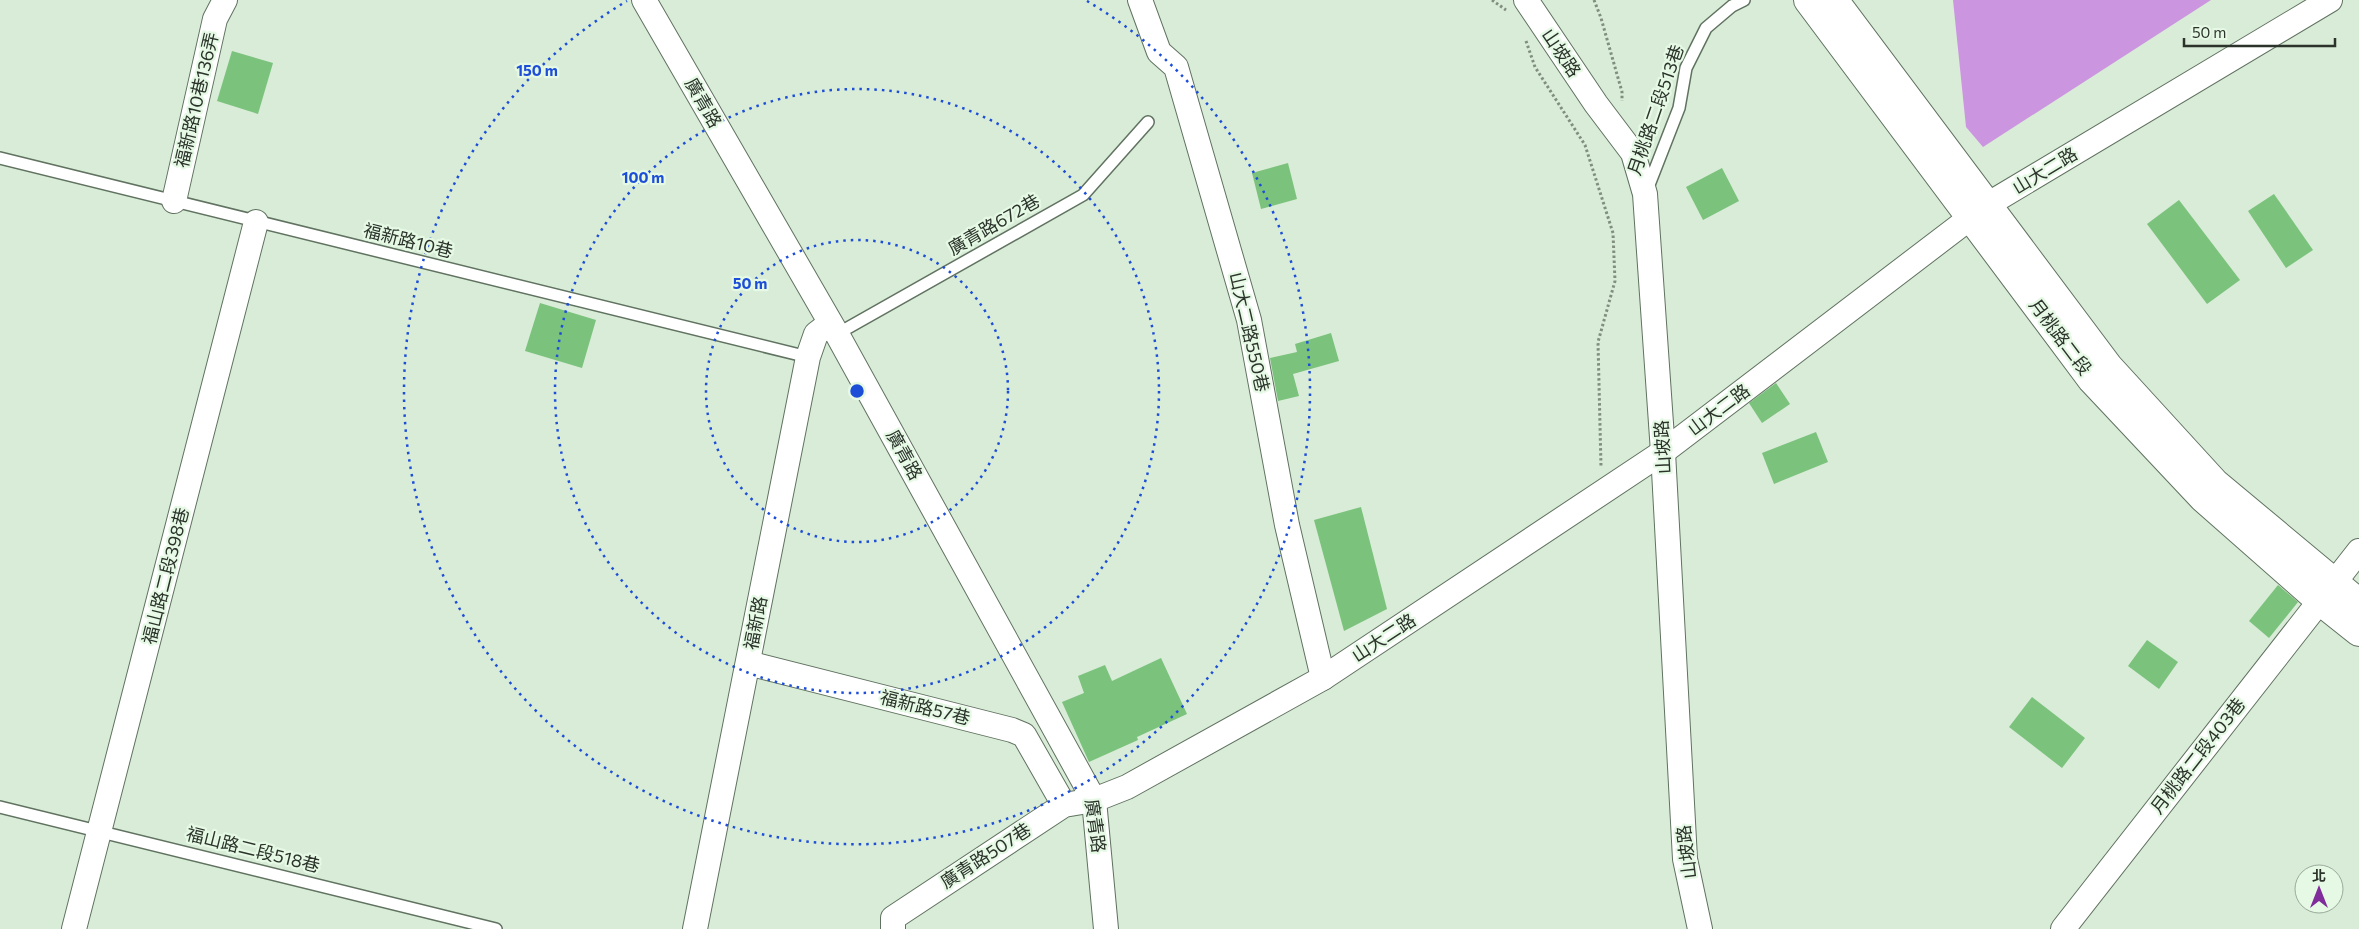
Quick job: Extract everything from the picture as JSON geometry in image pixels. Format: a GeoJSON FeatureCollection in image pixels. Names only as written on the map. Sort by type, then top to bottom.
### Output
{"type":"FeatureCollection","features":[{"type":"Feature","properties":{"kind":"street","name":"福新路10巷136弄"},"geometry":{"type":"LineString","coordinates":[[174,201],[215,19],[225,0]]}},
{"type":"Feature","properties":{"kind":"street","name":"山大二路550巷"},"geometry":{"type":"LineString","coordinates":[[1140,0],[1158,52],[1176,67],[1249,320],[1287,524],[1323,678]]}},
{"type":"Feature","properties":{"kind":"street","name":"山坡路"},"geometry":{"type":"LineString","coordinates":[[1526,0],[1596,104],[1633,153],[1645,194],[1663,452],[1685,859],[1700,929]]}},
{"type":"Feature","properties":{"kind":"street","name":"月桃路二段"},"geometry":{"type":"LineString","coordinates":[[1808,0],[1979,211],[2108,366],[2215,483],[2327,592],[2359,632]]}},
{"type":"Feature","properties":{"kind":"street","name":"月桃路二段"},"geometry":{"type":"LineString","coordinates":[[1834,0],[1979,211]]}},
{"type":"Feature","properties":{"kind":"street","name":"山大二路"},"geometry":{"type":"LineString","coordinates":[[1094,800],[1127,787],[1323,678],[1663,452],[1979,211],[2330,0]]}},
{"type":"Feature","properties":{"kind":"street","name":"廣青路"},"geometry":{"type":"LineString","coordinates":[[653,5],[1094,800],[1106,929]]}},
{"type":"Feature","properties":{"kind":"street","name":"福山路二段398巷"},"geometry":{"type":"LineString","coordinates":[[74,929],[256,222]]}},
{"type":"Feature","properties":{"kind":"street","name":"福新路"},"geometry":{"type":"LineString","coordinates":[[695,929],[808,357],[816,334],[833,329]]}},
{"type":"Feature","properties":{"kind":"street","name":"月桃路二段403巷"},"geometry":{"type":"LineString","coordinates":[[2063,929],[2359,551]]}},
{"type":"Feature","properties":{"kind":"street","name":"月桃路二段"},"geometry":{"type":"LineString","coordinates":[[2327,592],[2359,603]]}},
{"type":"Feature","properties":{"kind":"street","name":"福新路57巷"},"geometry":{"type":"LineString","coordinates":[[748,663],[1012,730],[1024,735],[1064,805]]}},
{"type":"Feature","properties":{"kind":"street","name":"廣青路507巷"},"geometry":{"type":"LineString","coordinates":[[893,929],[893,918],[1064,805],[1094,800]]}},
{"type":"Feature","properties":{"kind":"lane","name":"月桃路二段513巷"},"geometry":{"type":"LineString","coordinates":[[1645,194],[1679,108],[1686,68],[1706,28],[1732,6],[1744,0]]}},
{"type":"Feature","properties":{"kind":"lane","name":"廣青路672巷"},"geometry":{"type":"LineString","coordinates":[[833,329],[1083,195],[1148,122]]}},
{"type":"Feature","properties":{"kind":"lane","name":"福新路10巷"},"geometry":{"type":"LineString","coordinates":[[0,158],[808,357]]}},
{"type":"Feature","properties":{"kind":"lane","name":"福山路二段518巷"},"geometry":{"type":"LineString","coordinates":[[0,807],[101,830],[496,929]]}},
{"type":"Feature","properties":{"kind":"path"},"geometry":{"type":"LineString","coordinates":[[1594,0],[1622,92],[1620,136]]}},
{"type":"Feature","properties":{"kind":"path"},"geometry":{"type":"LineString","coordinates":[[1522,32],[1536,67],[1585,145],[1613,233],[1615,280],[1598,342],[1600,464],[1610,488]]}},
{"type":"Feature","properties":{"kind":"shaded area"},"geometry":{"type":"Polygon","coordinates":[[[1953,0],[2211,0],[1983,147],[1966,127],[1953,0]]]}},
{"type":"Feature","properties":{"kind":"building"},"geometry":{"type":"Polygon","coordinates":[[[232,51],[273,63],[258,114],[217,101],[232,51]]]}},
{"type":"Feature","properties":{"kind":"building"},"geometry":{"type":"Polygon","coordinates":[[[1288,163],[1297,199],[1261,209],[1252,173],[1288,163]]]}},
{"type":"Feature","properties":{"kind":"building"},"geometry":{"type":"Polygon","coordinates":[[[1722,168],[1739,201],[1703,220],[1686,187],[1722,168]]]}},
{"type":"Feature","properties":{"kind":"building"},"geometry":{"type":"Polygon","coordinates":[[[2274,194],[2313,250],[2286,268],[2248,211],[2274,194]]]}},
{"type":"Feature","properties":{"kind":"building"},"geometry":{"type":"Polygon","coordinates":[[[2179,200],[2240,280],[2207,304],[2147,224],[2179,200]]]}},
{"type":"Feature","properties":{"kind":"building"},"geometry":{"type":"Polygon","coordinates":[[[540,303],[596,320],[582,368],[525,351],[540,303]]]}},
{"type":"Feature","properties":{"kind":"building"},"geometry":{"type":"Polygon","coordinates":[[[1331,333],[1339,361],[1293,374],[1299,396],[1278,401],[1270,358],[1297,352],[1295,344],[1331,333]]]}},
{"type":"Feature","properties":{"kind":"building"},"geometry":{"type":"Polygon","coordinates":[[[1776,383],[1790,404],[1762,423],[1749,403],[1776,383]]]}},
{"type":"Feature","properties":{"kind":"building"},"geometry":{"type":"Polygon","coordinates":[[[1816,432],[1828,462],[1774,484],[1762,453],[1816,432]]]}},
{"type":"Feature","properties":{"kind":"building"},"geometry":{"type":"Polygon","coordinates":[[[1361,507],[1387,609],[1344,631],[1314,520],[1361,507]]]}},
{"type":"Feature","properties":{"kind":"building"},"geometry":{"type":"Polygon","coordinates":[[[2278,585],[2298,602],[2269,638],[2249,621],[2278,585]]]}},
{"type":"Feature","properties":{"kind":"building"},"geometry":{"type":"Polygon","coordinates":[[[2147,640],[2178,662],[2159,689],[2128,666],[2147,640]]]}},
{"type":"Feature","properties":{"kind":"building"},"geometry":{"type":"Polygon","coordinates":[[[1161,658],[1187,714],[1137,737],[1138,740],[1089,762],[1062,702],[1084,693],[1078,676],[1105,665],[1112,681],[1161,658]]]}},
{"type":"Feature","properties":{"kind":"building"},"geometry":{"type":"Polygon","coordinates":[[[2032,697],[2085,738],[2062,768],[2009,727],[2032,697]]]}}]}
